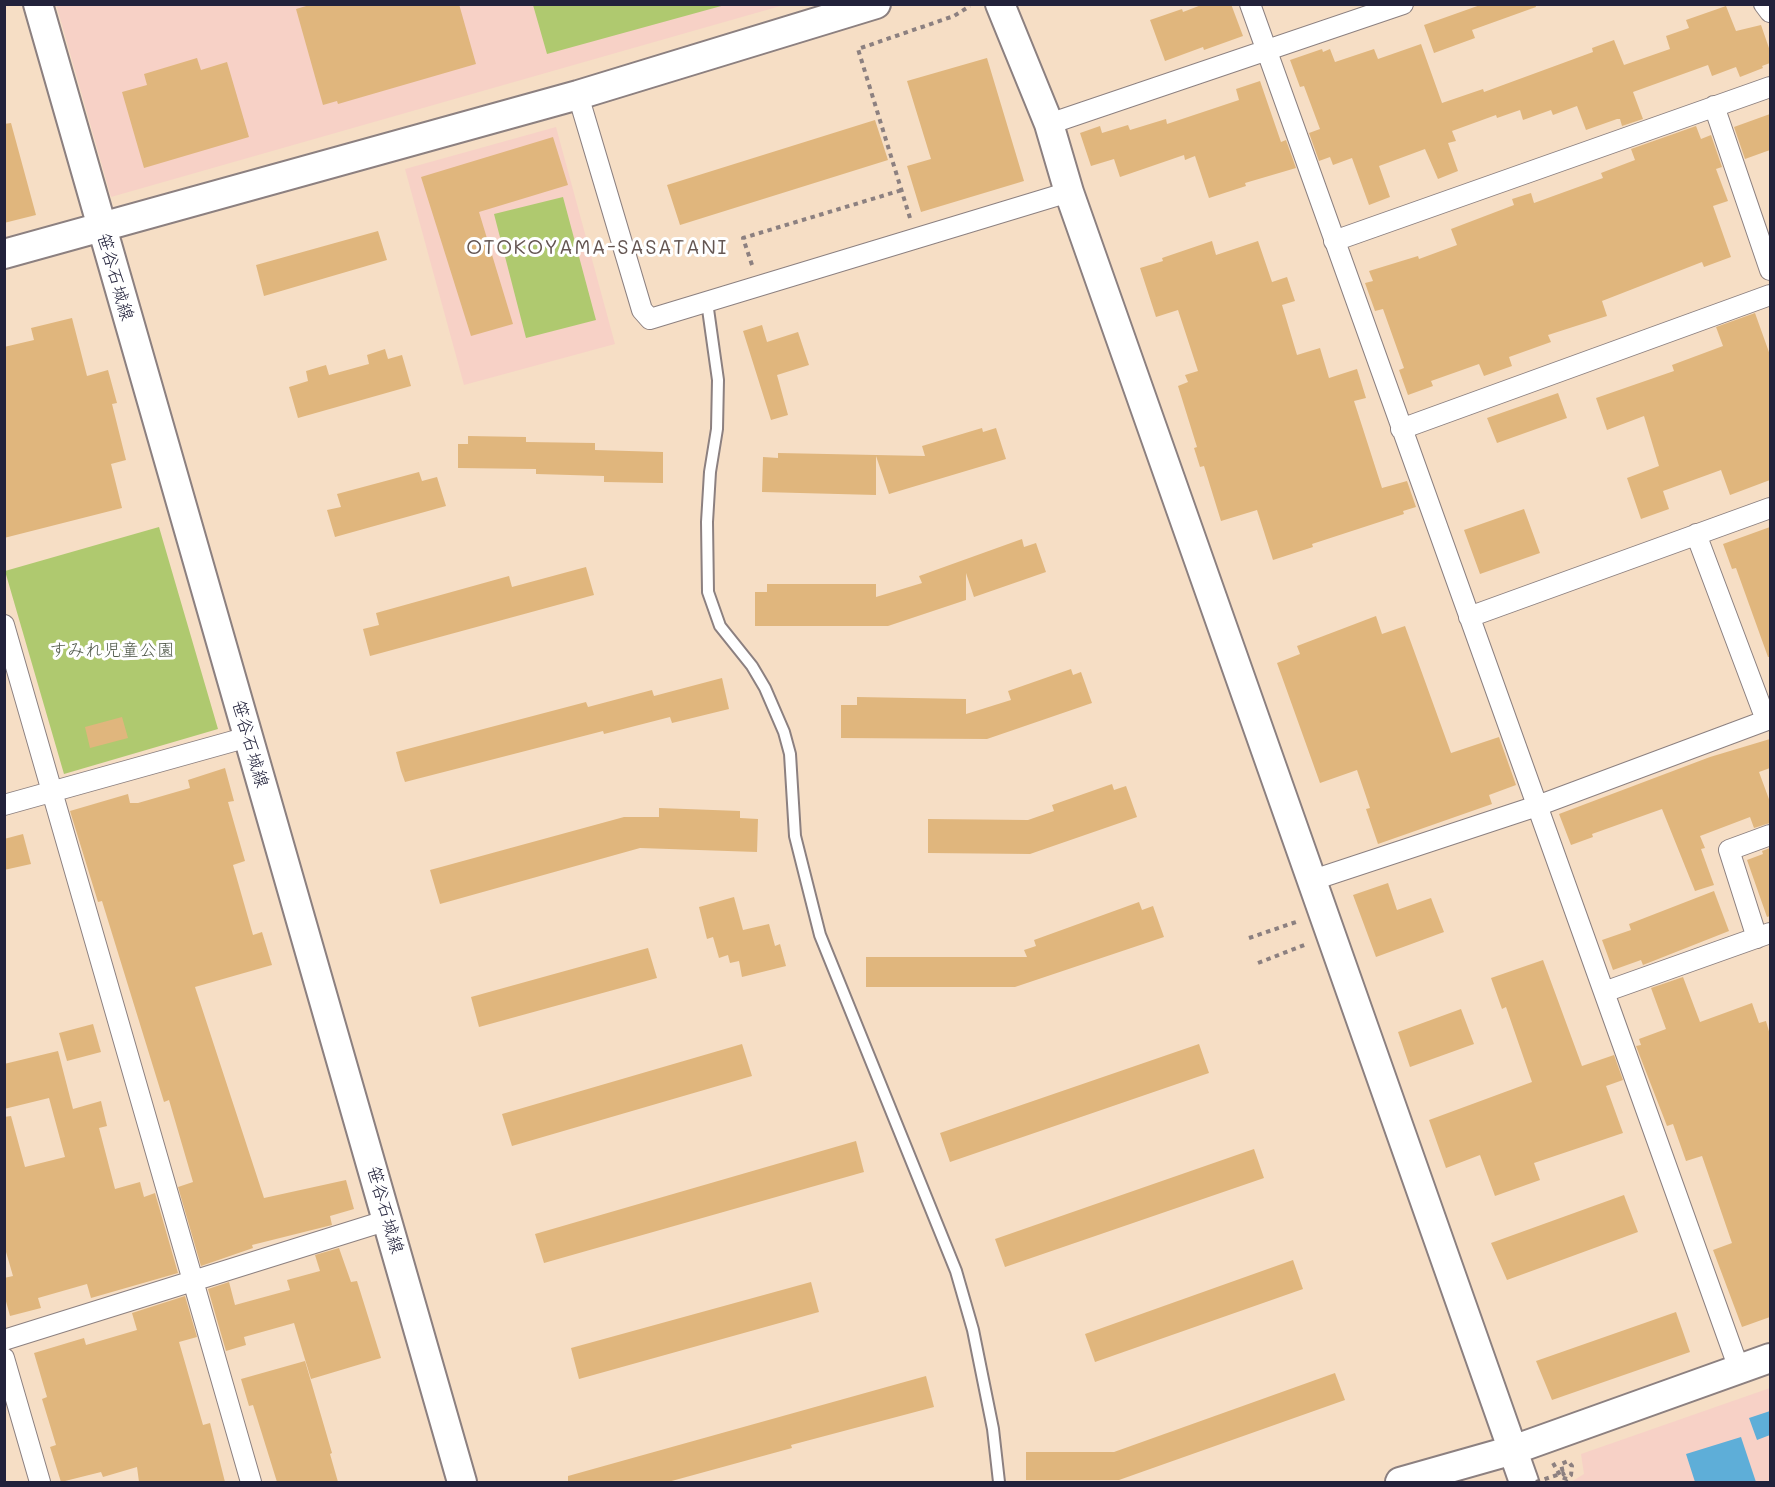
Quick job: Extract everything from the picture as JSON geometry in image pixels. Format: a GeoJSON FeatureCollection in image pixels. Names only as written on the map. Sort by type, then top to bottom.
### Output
{"type":"FeatureCollection","features":[{"type":"Feature","properties":{"kind":"street","name":"笹谷石城線"},"geometry":{"type":"LineString","coordinates":[[38,4],[462,1482]]}},
{"type":"Feature","properties":{"kind":"street"},"geometry":{"type":"LineString","coordinates":[[4,254],[578,95],[876,4]]}},
{"type":"Feature","properties":{"kind":"street"},"geometry":{"type":"LineString","coordinates":[[1000,4],[1049,124],[1069,192],[1524,1482]]}},
{"type":"Feature","properties":{"kind":"street"},"geometry":{"type":"LineString","coordinates":[[1250,4],[1738,1369]]}},
{"type":"Feature","properties":{"kind":"street"},"geometry":{"type":"LineString","coordinates":[[1049,124],[1403,4]]}},
{"type":"Feature","properties":{"kind":"street"},"geometry":{"type":"LineString","coordinates":[[1764,4],[1770,12]]}},
{"type":"Feature","properties":{"kind":"street"},"geometry":{"type":"LineString","coordinates":[[1334,241],[1770,87]]}},
{"type":"Feature","properties":{"kind":"street"},"geometry":{"type":"LineString","coordinates":[[578,95],[642,310],[650,319],[1069,192]]}},
{"type":"Feature","properties":{"kind":"street"},"geometry":{"type":"LineString","coordinates":[[1714,106],[1770,270]]}},
{"type":"Feature","properties":{"kind":"street"},"geometry":{"type":"LineString","coordinates":[[1401,429],[1770,295]]}},
{"type":"Feature","properties":{"kind":"street"},"geometry":{"type":"LineString","coordinates":[[1469,616],[1770,508]]}},
{"type":"Feature","properties":{"kind":"street"},"geometry":{"type":"LineString","coordinates":[[1313,880],[1537,806],[1768,719],[1696,534]]}},
{"type":"Feature","properties":{"kind":"street"},"geometry":{"type":"LineString","coordinates":[[4,624],[251,1482]]}},
{"type":"Feature","properties":{"kind":"street"},"geometry":{"type":"LineString","coordinates":[[4,805],[248,737]]}},
{"type":"Feature","properties":{"kind":"street"},"geometry":{"type":"LineString","coordinates":[[1604,992],[1764,936],[1729,850],[1770,835]]}},
{"type":"Feature","properties":{"kind":"street"},"geometry":{"type":"LineString","coordinates":[[4,1340],[388,1220]]}},
{"type":"Feature","properties":{"kind":"street"},"geometry":{"type":"LineString","coordinates":[[4,1358],[40,1482]]}},
{"type":"Feature","properties":{"kind":"street"},"geometry":{"type":"LineString","coordinates":[[1400,1482],[1513,1449],[1770,1358]]}},
{"type":"Feature","properties":{"kind":"lane"},"geometry":{"type":"LineString","coordinates":[[707,302],[718,380],[717,429],[708,512],[708,592],[720,626],[752,666],[765,688],[784,732],[790,754],[795,836],[820,935],[956,1271],[973,1330],[993,1429],[999,1482]]}},
{"type":"Feature","properties":{"kind":"path"},"geometry":{"type":"LineString","coordinates":[[917,239],[858,49],[954,16],[970,6]]}},
{"type":"Feature","properties":{"kind":"path"},"geometry":{"type":"LineString","coordinates":[[759,286],[743,238],[902,190]]}},
{"type":"Feature","properties":{"kind":"path"},"geometry":{"type":"LineString","coordinates":[[1249,938],[1308,918]]}},
{"type":"Feature","properties":{"kind":"path"},"geometry":{"type":"LineString","coordinates":[[1258,963],[1317,941]]}},
{"type":"Feature","properties":{"kind":"path"},"geometry":{"type":"LineString","coordinates":[[1553,1464],[1561,1478],[1567,1479],[1571,1475],[1572,1466],[1568,1461],[1561,1464],[1561,1468],[1563,1473],[1566,1481]]}},
{"type":"Feature","properties":{"kind":"path"},"geometry":{"type":"LineString","coordinates":[[1536,1482],[1563,1473]]}},
{"type":"Feature","properties":{"kind":"shaded area"},"geometry":{"type":"Polygon","coordinates":[[[56,4],[784,5],[111,197],[56,4]]]}},
{"type":"Feature","properties":{"kind":"shaded area"},"geometry":{"type":"Polygon","coordinates":[[[556,127],[615,344],[464,385],[405,169],[556,127]]]}},
{"type":"Feature","properties":{"kind":"shaded area"},"geometry":{"type":"Polygon","coordinates":[[[1770,1388],[1770,1482],[1571,1482],[1584,1474],[1581,1454],[1770,1388]]]}},
{"type":"Feature","properties":{"kind":"green space"},"geometry":{"type":"Polygon","coordinates":[[[533,4],[725,5],[547,54],[533,4]]]}},
{"type":"Feature","properties":{"kind":"green space"},"geometry":{"type":"Polygon","coordinates":[[[563,197],[596,320],[526,338],[494,214],[563,197]]]}},
{"type":"Feature","properties":{"kind":"green space","name":"すみれ児童公園"},"geometry":{"type":"Polygon","coordinates":[[[159,527],[218,729],[64,774],[5,571],[159,527]]]}},
{"type":"Feature","properties":{"kind":"water"},"geometry":{"type":"Polygon","coordinates":[[[1770,1411],[1770,1435],[1757,1440],[1749,1418],[1770,1411]]]}},
{"type":"Feature","properties":{"kind":"water"},"geometry":{"type":"Polygon","coordinates":[[[1741,1437],[1756,1482],[1695,1482],[1686,1454],[1741,1437]]]}},
{"type":"Feature","properties":{"kind":"building"},"geometry":{"type":"Polygon","coordinates":[[[313,4],[459,4],[476,64],[338,104],[337,101],[323,105],[296,9],[313,4]]]}},
{"type":"Feature","properties":{"kind":"building"},"geometry":{"type":"Polygon","coordinates":[[[1204,4],[1231,4],[1243,36],[1165,61],[1150,20],[1204,4]]]}},
{"type":"Feature","properties":{"kind":"building"},"geometry":{"type":"Polygon","coordinates":[[[1483,4],[1535,4],[1536,7],[1472,30],[1475,38],[1434,53],[1424,25],[1483,4]]]}},
{"type":"Feature","properties":{"kind":"building"},"geometry":{"type":"Polygon","coordinates":[[[1726,6],[1736,31],[1761,25],[1770,51],[1770,63],[1762,66],[1763,68],[1740,77],[1736,67],[1712,76],[1708,65],[1633,92],[1643,119],[1622,126],[1620,119],[1617,119],[1586,130],[1577,106],[1553,115],[1551,110],[1523,120],[1520,110],[1497,118],[1496,115],[1452,131],[1456,141],[1448,143],[1458,171],[1438,179],[1425,149],[1379,166],[1390,197],[1369,205],[1352,158],[1333,165],[1330,157],[1319,161],[1309,133],[1320,129],[1304,86],[1300,87],[1290,60],[1322,49],[1323,52],[1330,49],[1335,62],[1374,49],[1378,59],[1421,44],[1442,103],[1483,89],[1484,92],[1593,52],[1592,48],[1614,40],[1624,65],[1670,49],[1666,36],[1689,28],[1686,20],[1726,6]]]}},
{"type":"Feature","properties":{"kind":"building"},"geometry":{"type":"Polygon","coordinates":[[[197,58],[201,70],[227,62],[249,137],[144,168],[122,92],[147,85],[144,74],[197,58]]]}},
{"type":"Feature","properties":{"kind":"building"},"geometry":{"type":"Polygon","coordinates":[[[987,58],[1024,181],[921,212],[907,166],[931,159],[907,81],[987,58]]]}},
{"type":"Feature","properties":{"kind":"building"},"geometry":{"type":"Polygon","coordinates":[[[1260,81],[1281,142],[1286,140],[1296,168],[1245,183],[1246,186],[1209,198],[1195,156],[1185,160],[1184,155],[1120,177],[1114,159],[1091,166],[1080,133],[1100,126],[1102,133],[1128,125],[1130,130],[1166,119],[1167,124],[1239,100],[1236,89],[1260,81]]]}},
{"type":"Feature","properties":{"kind":"building"},"geometry":{"type":"Polygon","coordinates":[[[1770,114],[1770,150],[1745,159],[1734,127],[1770,114]]]}},
{"type":"Feature","properties":{"kind":"building"},"geometry":{"type":"Polygon","coordinates":[[[875,120],[888,160],[680,225],[667,185],[875,120]]]}},
{"type":"Feature","properties":{"kind":"building"},"geometry":{"type":"Polygon","coordinates":[[[11,123],[36,215],[4,223],[4,124],[11,123]]]}},
{"type":"Feature","properties":{"kind":"building"},"geometry":{"type":"Polygon","coordinates":[[[1696,126],[1701,139],[1711,135],[1722,167],[1716,169],[1728,201],[1713,206],[1731,257],[1704,267],[1702,262],[1602,301],[1607,316],[1548,335],[1551,342],[1509,357],[1512,366],[1484,376],[1479,364],[1431,381],[1433,386],[1408,395],[1399,370],[1404,368],[1383,309],[1375,311],[1365,283],[1373,281],[1369,271],[1418,256],[1419,259],[1457,245],[1451,229],[1514,205],[1512,199],[1531,193],[1534,203],[1603,178],[1601,173],[1635,160],[1631,149],[1696,126]]]}},
{"type":"Feature","properties":{"kind":"building"},"geometry":{"type":"Polygon","coordinates":[[[553,137],[568,185],[479,212],[513,324],[471,336],[421,177],[553,137]]]}},
{"type":"Feature","properties":{"kind":"building"},"geometry":{"type":"Polygon","coordinates":[[[378,231],[387,260],[264,296],[256,265],[378,231]]]}},
{"type":"Feature","properties":{"kind":"building"},"geometry":{"type":"Polygon","coordinates":[[[1212,241],[1216,255],[1258,241],[1272,282],[1287,277],[1295,301],[1282,305],[1297,355],[1320,348],[1329,378],[1357,369],[1366,398],[1354,401],[1382,488],[1407,481],[1416,507],[1403,511],[1404,514],[1312,544],[1313,547],[1273,560],[1257,510],[1221,521],[1204,466],[1200,467],[1194,448],[1197,447],[1178,386],[1188,382],[1185,375],[1198,371],[1178,310],[1156,317],[1140,268],[1212,241]]]}},
{"type":"Feature","properties":{"kind":"building"},"geometry":{"type":"Polygon","coordinates":[[[1755,313],[1770,355],[1770,480],[1730,495],[1721,470],[1663,491],[1669,509],[1641,519],[1627,478],[1659,466],[1644,416],[1607,430],[1596,398],[1674,371],[1672,365],[1723,346],[1716,327],[1755,313]]]}},
{"type":"Feature","properties":{"kind":"building"},"geometry":{"type":"Polygon","coordinates":[[[72,318],[87,376],[108,370],[117,403],[112,404],[126,460],[111,464],[122,508],[4,538],[4,347],[34,340],[31,328],[72,318]]]}},
{"type":"Feature","properties":{"kind":"building"},"geometry":{"type":"Polygon","coordinates":[[[762,325],[767,342],[798,332],[809,365],[777,375],[788,415],[771,420],[743,331],[762,325]]]}},
{"type":"Feature","properties":{"kind":"building"},"geometry":{"type":"Polygon","coordinates":[[[385,349],[388,359],[402,355],[411,386],[298,418],[289,387],[308,381],[306,371],[326,365],[329,375],[369,364],[367,355],[385,349]]]}},
{"type":"Feature","properties":{"kind":"building"},"geometry":{"type":"Polygon","coordinates":[[[1558,393],[1567,418],[1497,443],[1487,418],[1558,393]]]}},
{"type":"Feature","properties":{"kind":"building"},"geometry":{"type":"Polygon","coordinates":[[[982,428],[983,432],[996,428],[1006,459],[889,494],[876,456],[876,495],[762,492],[763,457],[778,458],[778,453],[925,456],[922,446],[982,428]]]}},
{"type":"Feature","properties":{"kind":"building"},"geometry":{"type":"Polygon","coordinates":[[[468,436],[526,437],[526,442],[595,443],[595,450],[663,452],[663,483],[604,482],[604,476],[536,474],[536,469],[458,468],[458,444],[468,444],[468,436]]]}},
{"type":"Feature","properties":{"kind":"building"},"geometry":{"type":"Polygon","coordinates":[[[419,472],[422,481],[437,477],[446,506],[335,537],[327,510],[341,507],[337,494],[419,472]]]}},
{"type":"Feature","properties":{"kind":"building"},"geometry":{"type":"Polygon","coordinates":[[[1524,509],[1540,553],[1480,574],[1464,530],[1524,509]]]}},
{"type":"Feature","properties":{"kind":"building"},"geometry":{"type":"Polygon","coordinates":[[[1770,527],[1770,657],[1768,657],[1736,568],[1732,569],[1723,544],[1770,527]]]}},
{"type":"Feature","properties":{"kind":"building"},"geometry":{"type":"Polygon","coordinates":[[[1022,539],[1024,547],[1036,543],[1046,572],[974,597],[966,573],[966,600],[888,626],[755,626],[755,592],[767,592],[767,584],[876,584],[876,597],[922,583],[919,576],[1022,539]]]}},
{"type":"Feature","properties":{"kind":"building"},"geometry":{"type":"Polygon","coordinates":[[[586,567],[594,595],[370,656],[363,629],[379,625],[376,613],[509,576],[512,587],[586,567]]]}},
{"type":"Feature","properties":{"kind":"building"},"geometry":{"type":"Polygon","coordinates":[[[1376,616],[1382,634],[1405,626],[1451,753],[1499,737],[1516,785],[1489,795],[1492,804],[1378,844],[1366,809],[1370,808],[1357,770],[1320,783],[1277,663],[1300,654],[1297,646],[1376,616]]]}},
{"type":"Feature","properties":{"kind":"building"},"geometry":{"type":"Polygon","coordinates":[[[1071,669],[1073,675],[1081,672],[1092,703],[987,739],[841,738],[841,705],[857,705],[857,697],[966,699],[966,714],[1011,700],[1008,691],[1071,669]]]}},
{"type":"Feature","properties":{"kind":"building"},"geometry":{"type":"Polygon","coordinates":[[[722,678],[729,709],[672,723],[670,717],[604,734],[603,731],[405,782],[396,752],[586,702],[588,707],[652,690],[654,696],[722,678]]]}},
{"type":"Feature","properties":{"kind":"building"},"geometry":{"type":"Polygon","coordinates":[[[122,717],[128,738],[90,748],[85,727],[122,717]]]}},
{"type":"Feature","properties":{"kind":"building"},"geometry":{"type":"Polygon","coordinates":[[[1770,739],[1770,768],[1759,772],[1770,802],[1770,823],[1754,828],[1750,817],[1700,836],[1705,848],[1701,849],[1714,885],[1695,891],[1662,809],[1592,834],[1593,837],[1571,845],[1559,814],[1710,757],[1770,739]]]}},
{"type":"Feature","properties":{"kind":"building"},"geometry":{"type":"Polygon","coordinates":[[[225,768],[234,801],[228,802],[245,861],[233,865],[253,935],[262,932],[272,965],[195,987],[264,1198],[346,1180],[354,1209],[330,1216],[332,1225],[252,1245],[253,1248],[201,1266],[178,1187],[193,1182],[169,1100],[164,1102],[102,901],[98,902],[70,811],[128,794],[130,803],[138,803],[190,788],[188,780],[225,768]]]}},
{"type":"Feature","properties":{"kind":"building"},"geometry":{"type":"Polygon","coordinates":[[[1112,784],[1114,790],[1126,786],[1137,817],[1030,854],[928,853],[928,819],[1028,820],[1054,811],[1052,805],[1112,784]]]}},
{"type":"Feature","properties":{"kind":"building"},"geometry":{"type":"Polygon","coordinates":[[[659,808],[740,811],[740,818],[758,819],[757,852],[640,848],[440,904],[430,870],[624,817],[659,817],[659,808]]]}},
{"type":"Feature","properties":{"kind":"building"},"geometry":{"type":"Polygon","coordinates":[[[23,834],[31,864],[4,870],[4,839],[23,834]]]}},
{"type":"Feature","properties":{"kind":"building"},"geometry":{"type":"Polygon","coordinates":[[[1770,848],[1770,916],[1767,917],[1747,860],[1763,854],[1762,851],[1770,848]]]}},
{"type":"Feature","properties":{"kind":"building"},"geometry":{"type":"Polygon","coordinates":[[[1388,883],[1397,910],[1431,898],[1444,932],[1376,957],[1353,895],[1388,883]]]}},
{"type":"Feature","properties":{"kind":"building"},"geometry":{"type":"Polygon","coordinates":[[[1714,891],[1729,931],[1643,965],[1641,960],[1613,970],[1602,940],[1631,930],[1629,924],[1714,891]]]}},
{"type":"Feature","properties":{"kind":"building"},"geometry":{"type":"Polygon","coordinates":[[[734,897],[743,930],[769,924],[775,946],[780,944],[786,966],[742,977],[739,961],[730,963],[728,955],[719,958],[713,937],[707,939],[699,907],[734,897]]]}},
{"type":"Feature","properties":{"kind":"building"},"geometry":{"type":"Polygon","coordinates":[[[1139,902],[1142,910],[1153,906],[1164,937],[1015,987],[866,987],[866,957],[1027,957],[1024,950],[1036,946],[1034,940],[1139,902]]]}},
{"type":"Feature","properties":{"kind":"building"},"geometry":{"type":"Polygon","coordinates":[[[648,948],[657,978],[479,1027],[471,997],[648,948]]]}},
{"type":"Feature","properties":{"kind":"building"},"geometry":{"type":"Polygon","coordinates":[[[1543,960],[1582,1066],[1614,1055],[1623,1080],[1606,1086],[1623,1133],[1534,1163],[1540,1180],[1495,1196],[1480,1155],[1446,1168],[1429,1120],[1532,1082],[1506,1007],[1502,1009],[1491,978],[1543,960]]]}},
{"type":"Feature","properties":{"kind":"building"},"geometry":{"type":"Polygon","coordinates":[[[1683,977],[1700,1022],[1752,1003],[1759,1023],[1766,1021],[1770,1035],[1770,1317],[1742,1327],[1713,1250],[1732,1243],[1702,1156],[1686,1161],[1673,1124],[1667,1126],[1636,1046],[1641,1045],[1639,1039],[1666,1029],[1651,988],[1683,977]]]}},
{"type":"Feature","properties":{"kind":"building"},"geometry":{"type":"Polygon","coordinates":[[[1461,1009],[1474,1044],[1410,1067],[1398,1032],[1461,1009]]]}},
{"type":"Feature","properties":{"kind":"building"},"geometry":{"type":"Polygon","coordinates":[[[93,1024],[101,1052],[67,1061],[59,1033],[93,1024]]]}},
{"type":"Feature","properties":{"kind":"building"},"geometry":{"type":"Polygon","coordinates":[[[742,1044],[752,1076],[512,1146],[502,1114],[742,1044]]]}},
{"type":"Feature","properties":{"kind":"building"},"geometry":{"type":"Polygon","coordinates":[[[1199,1044],[1209,1073],[950,1162],[940,1133],[1199,1044]]]}},
{"type":"Feature","properties":{"kind":"building"},"geometry":{"type":"Polygon","coordinates":[[[58,1051],[73,1109],[101,1101],[107,1126],[99,1128],[115,1189],[140,1182],[144,1197],[155,1193],[178,1273],[91,1298],[87,1284],[38,1298],[41,1308],[10,1316],[4,1294],[4,1278],[13,1276],[4,1245],[4,1117],[11,1116],[25,1167],[65,1157],[49,1098],[4,1109],[4,1064],[58,1051]]]}},
{"type":"Feature","properties":{"kind":"building"},"geometry":{"type":"Polygon","coordinates":[[[856,1141],[864,1172],[544,1263],[535,1234],[856,1141]]]}},
{"type":"Feature","properties":{"kind":"building"},"geometry":{"type":"Polygon","coordinates":[[[1254,1149],[1264,1178],[1005,1267],[995,1239],[1254,1149]]]}},
{"type":"Feature","properties":{"kind":"building"},"geometry":{"type":"Polygon","coordinates":[[[1624,1195],[1638,1232],[1507,1280],[1491,1243],[1624,1195]]]}},
{"type":"Feature","properties":{"kind":"building"},"geometry":{"type":"Polygon","coordinates":[[[339,1248],[351,1282],[357,1281],[381,1358],[311,1379],[294,1323],[244,1337],[246,1345],[226,1351],[208,1289],[229,1282],[235,1305],[290,1290],[287,1280],[320,1271],[315,1255],[339,1248]]]}},
{"type":"Feature","properties":{"kind":"building"},"geometry":{"type":"Polygon","coordinates":[[[1293,1260],[1303,1289],[1095,1362],[1085,1334],[1293,1260]]]}},
{"type":"Feature","properties":{"kind":"building"},"geometry":{"type":"Polygon","coordinates":[[[811,1282],[819,1312],[579,1379],[571,1348],[811,1282]]]}},
{"type":"Feature","properties":{"kind":"building"},"geometry":{"type":"Polygon","coordinates":[[[185,1296],[197,1337],[179,1342],[203,1425],[210,1423],[225,1482],[139,1482],[137,1467],[103,1477],[101,1472],[61,1482],[50,1447],[56,1445],[42,1399],[47,1397],[34,1353],[84,1338],[86,1345],[137,1330],[132,1313],[185,1296]]]}},
{"type":"Feature","properties":{"kind":"building"},"geometry":{"type":"Polygon","coordinates":[[[1676,1312],[1690,1352],[1552,1400],[1536,1361],[1676,1312]]]}},
{"type":"Feature","properties":{"kind":"building"},"geometry":{"type":"Polygon","coordinates":[[[305,1361],[332,1453],[330,1454],[338,1482],[277,1482],[253,1405],[249,1406],[241,1379],[305,1361]]]}},
{"type":"Feature","properties":{"kind":"building"},"geometry":{"type":"Polygon","coordinates":[[[1335,1373],[1345,1400],[1119,1480],[1026,1480],[1026,1452],[1114,1452],[1335,1373]]]}},
{"type":"Feature","properties":{"kind":"building"},"geometry":{"type":"Polygon","coordinates":[[[926,1376],[934,1407],[791,1445],[792,1448],[668,1482],[568,1482],[568,1476],[926,1376]]]}},
{"type":"Feature","properties":{"kind":"district","name":"OTOKOYAMA-SASATANI"},"geometry":{"type":"Point","coordinates":[597,248]}}]}
